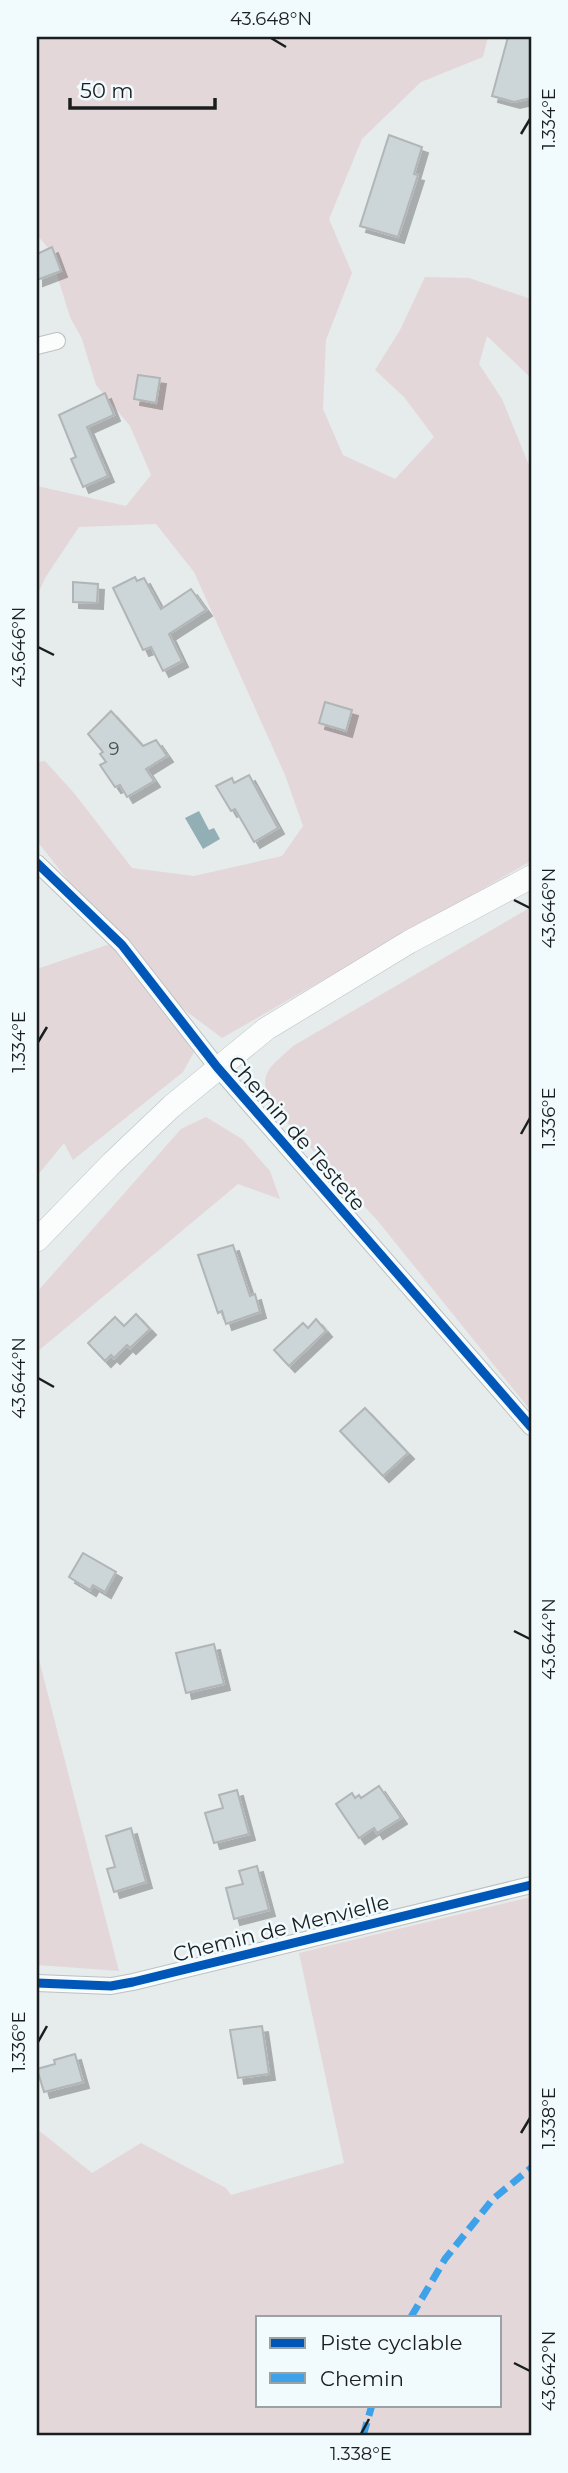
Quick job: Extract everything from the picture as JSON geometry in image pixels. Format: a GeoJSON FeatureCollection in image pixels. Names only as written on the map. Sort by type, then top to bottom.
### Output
{"type":"FeatureCollection","features":[{"type":"Feature","properties":{"kind":"main road"},"geometry":{"type":"LineString","coordinates":[[37,1240],[111,1163],[216,1067],[266,1029],[409,942],[531,877]]}},
{"type":"Feature","properties":{"kind":"street"},"geometry":{"type":"LineString","coordinates":[[37,346],[57,341]]}},
{"type":"Feature","properties":{"kind":"street","name":"Chemin de Testete"},"geometry":{"type":"LineString","coordinates":[[37,863],[122,945],[216,1067],[531,1427]]}},
{"type":"Feature","properties":{"kind":"street","name":"Chemin de Menvielle"},"geometry":{"type":"LineString","coordinates":[[37,1983],[111,1986],[133,1982],[531,1885]]}},
{"type":"Feature","properties":{"kind":"shaded area"},"geometry":{"type":"Polygon","coordinates":[[[37,37],[488,37],[483,57],[421,82],[362,139],[329,219],[352,273],[326,340],[323,409],[343,455],[395,479],[434,437],[404,397],[375,370],[400,330],[425,277],[469,278],[531,299],[531,378],[487,336],[479,364],[502,399],[531,470],[531,861],[222,1038],[150,984],[37,841],[37,762],[45,761],[74,793],[132,868],[194,876],[282,856],[303,826],[285,775],[194,572],[156,524],[79,527],[45,578],[37,596],[37,486],[126,506],[151,475],[130,426],[96,385],[82,339],[70,317],[49,249],[37,235],[37,37]]]}},
{"type":"Feature","properties":{"kind":"shaded area"},"geometry":{"type":"Polygon","coordinates":[[[531,907],[531,1411],[377,1220],[270,1104],[265,1084],[272,1065],[293,1046],[531,907]]]}},
{"type":"Feature","properties":{"kind":"shaded area"},"geometry":{"type":"Polygon","coordinates":[[[110,944],[194,1052],[183,1072],[73,1160],[64,1143],[37,1176],[37,969],[110,944]]]}},
{"type":"Feature","properties":{"kind":"shaded area"},"geometry":{"type":"Polygon","coordinates":[[[206,1117],[242,1139],[270,1171],[280,1199],[238,1184],[37,1352],[37,1292],[181,1129],[206,1117]]]}},
{"type":"Feature","properties":{"kind":"shaded area"},"geometry":{"type":"Polygon","coordinates":[[[37,1652],[119,1971],[37,1965],[37,1652]]]}},
{"type":"Feature","properties":{"kind":"shaded area"},"geometry":{"type":"Polygon","coordinates":[[[531,1897],[531,2436],[37,2436],[37,2129],[92,2173],[141,2143],[226,2188],[231,2195],[344,2163],[299,1953],[531,1897]]]}},
{"type":"Feature","properties":{"kind":"water"},"geometry":{"type":"Polygon","coordinates":[[[199,811],[209,830],[214,828],[220,839],[203,849],[185,818],[199,811]]]}},
{"type":"Feature","properties":{"kind":"building"},"geometry":{"type":"Polygon","coordinates":[[[508,37],[531,37],[531,98],[514,102],[492,96],[508,37]]]}},
{"type":"Feature","properties":{"kind":"building"},"geometry":{"type":"Polygon","coordinates":[[[389,135],[422,147],[414,174],[418,175],[398,237],[360,226],[389,135]]]}},
{"type":"Feature","properties":{"kind":"building"},"geometry":{"type":"Polygon","coordinates":[[[52,247],[61,271],[37,280],[37,254],[52,247]]]}},
{"type":"Feature","properties":{"kind":"building"},"geometry":{"type":"Polygon","coordinates":[[[138,375],[160,378],[156,403],[134,399],[138,375]]]}},
{"type":"Feature","properties":{"kind":"building"},"geometry":{"type":"Polygon","coordinates":[[[105,393],[114,415],[87,427],[108,476],[83,487],[71,459],[76,457],[59,415],[105,393]]]}},
{"type":"Feature","properties":{"kind":"building"},"geometry":{"type":"Polygon","coordinates":[[[135,577],[137,581],[144,578],[161,609],[191,589],[206,610],[169,634],[182,661],[163,671],[151,647],[143,650],[113,588],[135,577]]]}},
{"type":"Feature","properties":{"kind":"building"},"geometry":{"type":"Polygon","coordinates":[[[73,582],[98,584],[97,603],[73,602],[73,582]]]}},
{"type":"Feature","properties":{"kind":"building"},"geometry":{"type":"Polygon","coordinates":[[[325,702],[352,710],[346,731],[319,723],[325,702]]]}},
{"type":"Feature","properties":{"kind":"building"},"geometry":{"type":"Polygon","coordinates":[[[111,711],[143,746],[156,740],[167,756],[146,769],[154,781],[127,797],[120,785],[115,787],[100,765],[106,762],[100,754],[103,752],[88,734],[111,711]]]}},
{"type":"Feature","properties":{"kind":"building"},"geometry":{"type":"Polygon","coordinates":[[[249,775],[278,828],[254,842],[235,809],[231,811],[216,786],[232,778],[234,783],[249,775]]]}},
{"type":"Feature","properties":{"kind":"building"},"geometry":{"type":"Polygon","coordinates":[[[233,1245],[250,1296],[255,1294],[260,1312],[226,1324],[222,1311],[218,1313],[198,1255],[233,1245]]]}},
{"type":"Feature","properties":{"kind":"building"},"geometry":{"type":"Polygon","coordinates":[[[136,1314],[150,1329],[130,1348],[127,1345],[114,1358],[111,1355],[105,1361],[88,1343],[115,1317],[124,1326],[136,1314]]]}},
{"type":"Feature","properties":{"kind":"building"},"geometry":{"type":"Polygon","coordinates":[[[316,1319],[326,1331],[289,1366],[274,1350],[303,1323],[308,1328],[316,1319]]]}},
{"type":"Feature","properties":{"kind":"building"},"geometry":{"type":"Polygon","coordinates":[[[365,1408],[408,1453],[383,1476],[340,1431],[365,1408]]]}},
{"type":"Feature","properties":{"kind":"building"},"geometry":{"type":"Polygon","coordinates":[[[83,1553],[116,1572],[105,1592],[93,1585],[90,1590],[69,1577],[83,1553]]]}},
{"type":"Feature","properties":{"kind":"building"},"geometry":{"type":"Polygon","coordinates":[[[214,1644],[224,1684],[186,1693],[176,1653],[214,1644]]]}},
{"type":"Feature","properties":{"kind":"building"},"geometry":{"type":"Polygon","coordinates":[[[379,1786],[401,1818],[377,1833],[374,1828],[359,1838],[336,1804],[352,1793],[355,1798],[359,1795],[361,1798],[379,1786]]]}},
{"type":"Feature","properties":{"kind":"building"},"geometry":{"type":"Polygon","coordinates":[[[237,1790],[249,1834],[214,1843],[205,1813],[223,1808],[219,1795],[237,1790]]]}},
{"type":"Feature","properties":{"kind":"building"},"geometry":{"type":"Polygon","coordinates":[[[131,1828],[146,1882],[114,1892],[107,1869],[115,1867],[106,1836],[131,1828]]]}},
{"type":"Feature","properties":{"kind":"building"},"geometry":{"type":"Polygon","coordinates":[[[257,1866],[269,1910],[234,1919],[226,1888],[243,1884],[239,1871],[257,1866]]]}},
{"type":"Feature","properties":{"kind":"building"},"geometry":{"type":"Polygon","coordinates":[[[262,2026],[269,2074],[238,2078],[230,2030],[262,2026]]]}},
{"type":"Feature","properties":{"kind":"building"},"geometry":{"type":"Polygon","coordinates":[[[75,2054],[83,2082],[44,2092],[37,2069],[55,2064],[54,2060],[75,2054]]]}},
{"type":"Feature","properties":{"kind":"marked path"},"geometry":{"type":"LineString","coordinates":[[412,2316],[445,2259],[493,2199],[531,2168]]}},
{"type":"Feature","properties":{"kind":"marked path"},"geometry":{"type":"LineString","coordinates":[[363,2436],[372,2406]]}},
{"type":"Feature","properties":{"kind":"cycle path"},"geometry":{"type":"LineString","coordinates":[[37,863],[122,945],[217,1067],[531,1427]]}},
{"type":"Feature","properties":{"kind":"cycle path"},"geometry":{"type":"LineString","coordinates":[[37,1983],[111,1986],[133,1982],[531,1885]]}}]}
